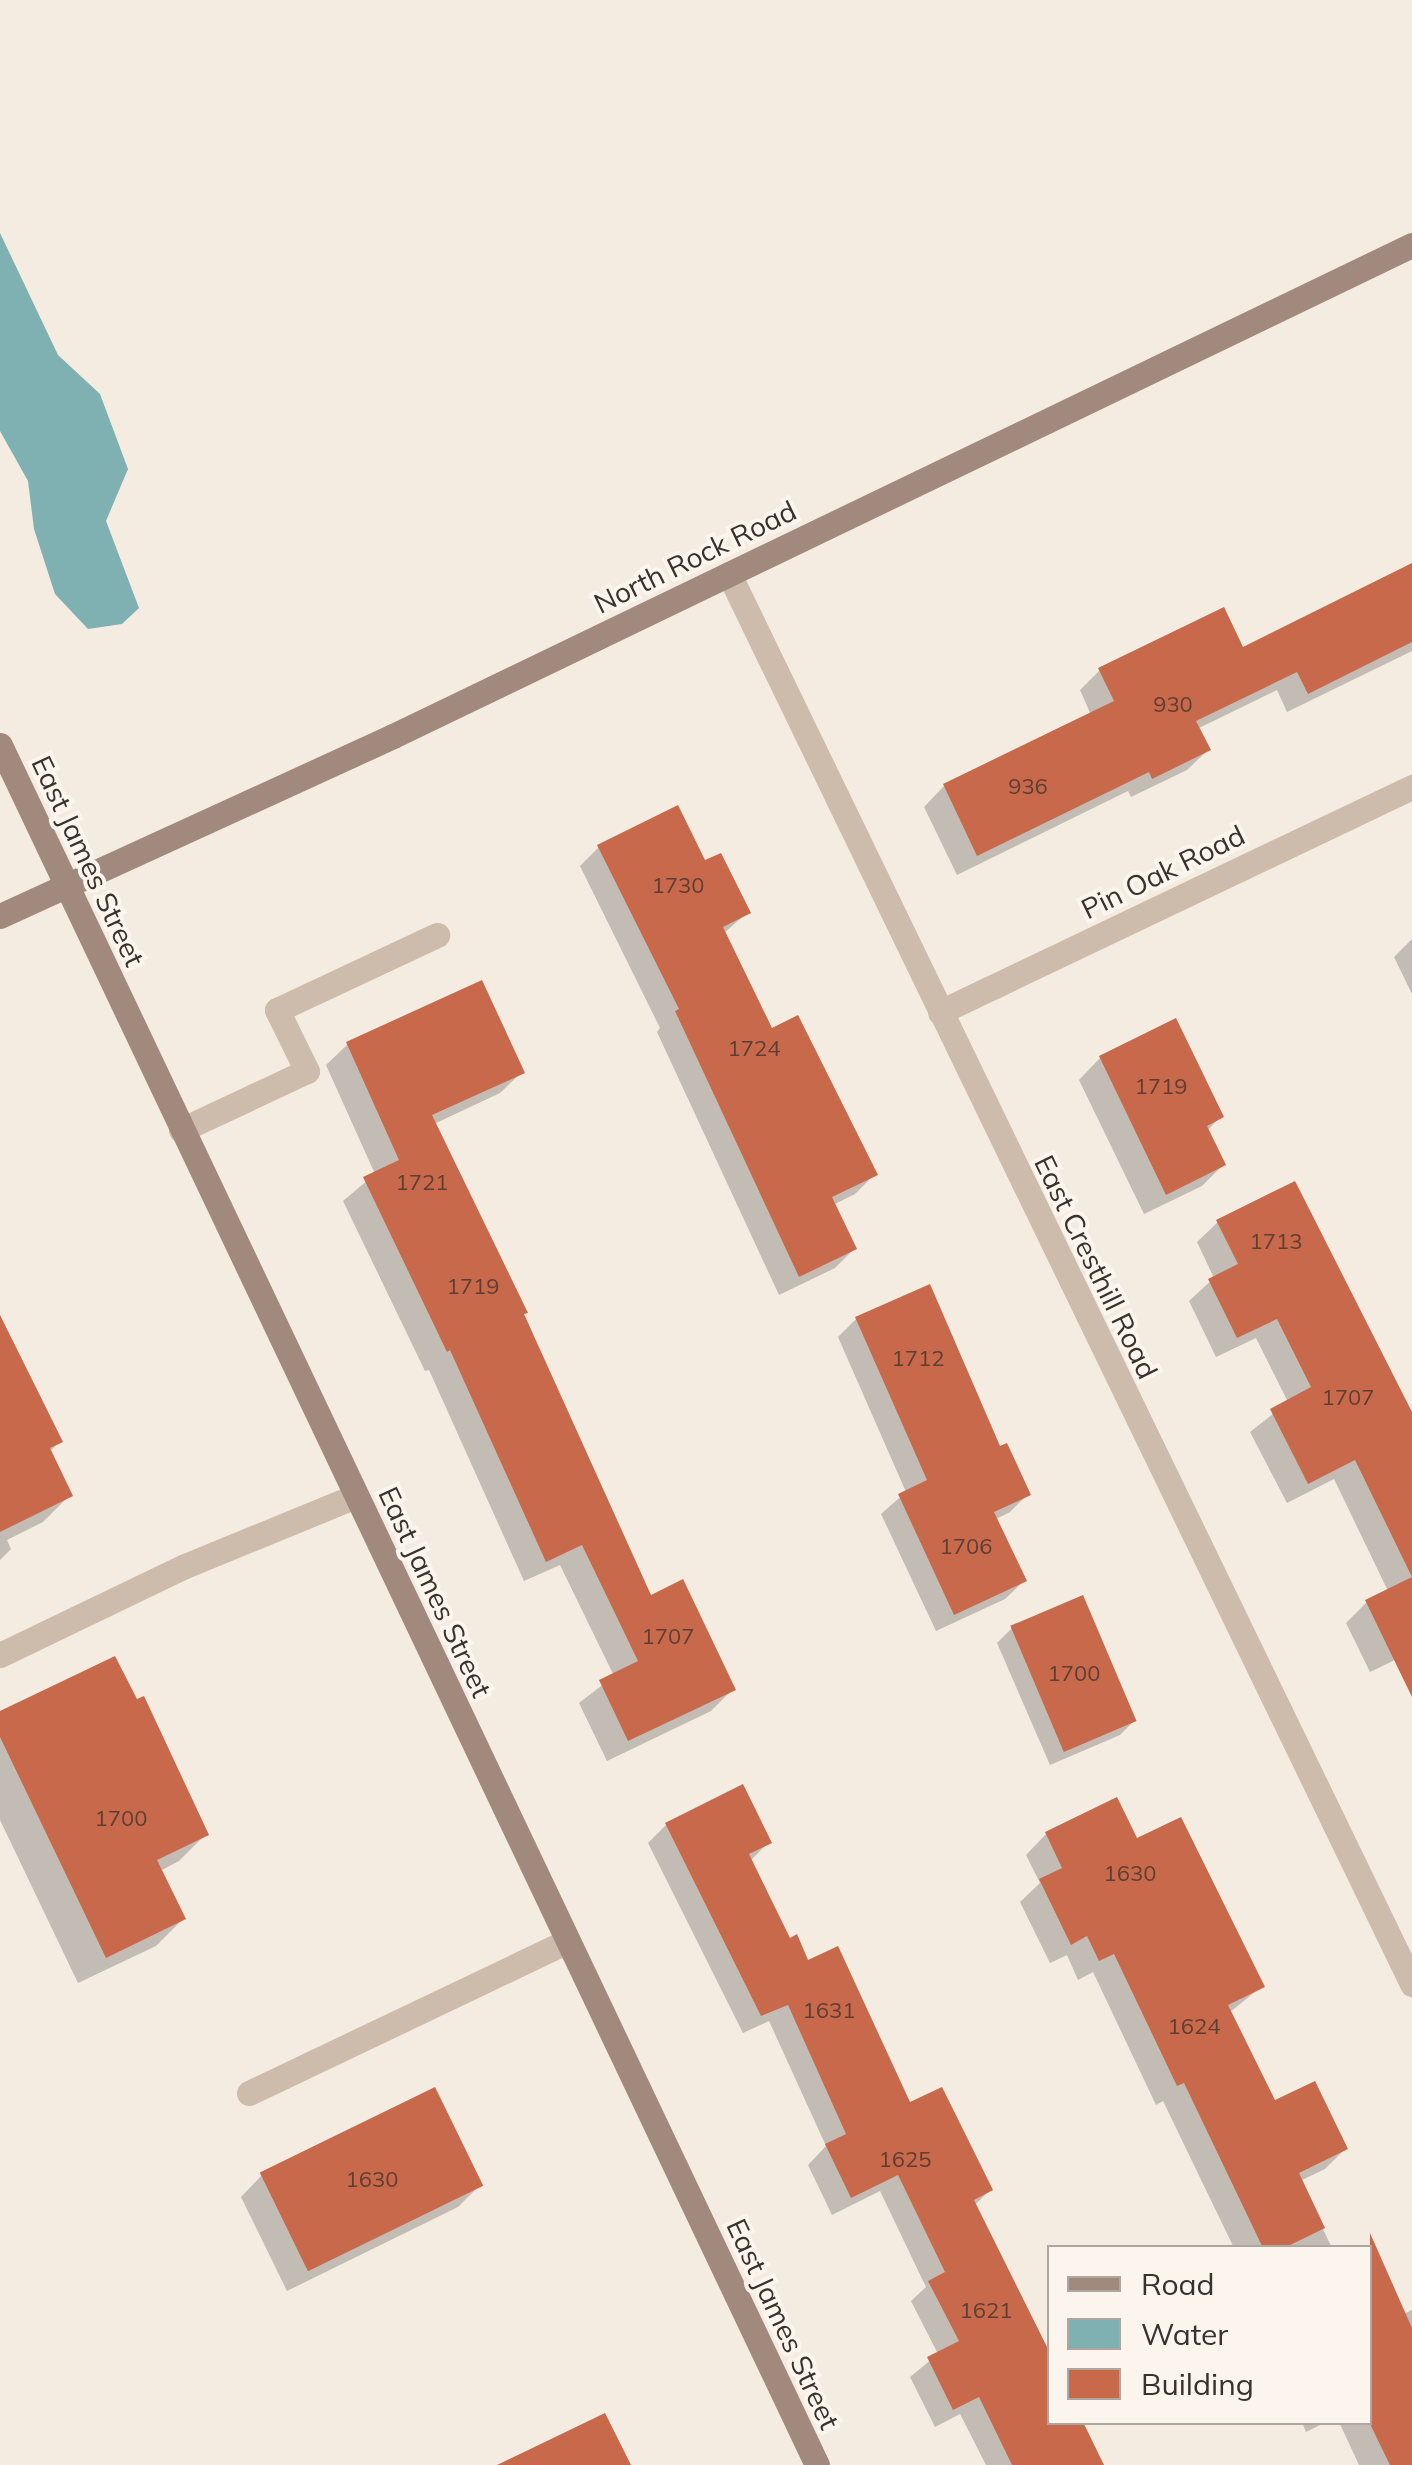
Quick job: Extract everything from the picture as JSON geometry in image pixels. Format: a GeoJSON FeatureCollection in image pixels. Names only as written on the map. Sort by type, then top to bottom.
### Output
{"type":"FeatureCollection","features":[{"type":"Feature","properties":{"kind":"street","name":"North Rock Road"},"geometry":{"type":"LineString","coordinates":[[0,916],[393,736],[1412,245]]}},
{"type":"Feature","properties":{"kind":"street","name":"East Cresthill Road"},"geometry":{"type":"LineString","coordinates":[[728,574],[1412,1984]]}},
{"type":"Feature","properties":{"kind":"street","name":"East James Street"},"geometry":{"type":"LineString","coordinates":[[0,745],[817,2465]]}},
{"type":"Feature","properties":{"kind":"street","name":"Pin Oak Road"},"geometry":{"type":"LineString","coordinates":[[940,1012],[1412,787]]}},
{"type":"Feature","properties":{"kind":"street"},"geometry":{"type":"LineString","coordinates":[[181,1130],[307,1071],[277,1010],[437,935]]}},
{"type":"Feature","properties":{"kind":"street"},"geometry":{"type":"LineString","coordinates":[[0,1654],[185,1566],[356,1496]]}},
{"type":"Feature","properties":{"kind":"street"},"geometry":{"type":"LineString","coordinates":[[250,2094],[568,1941]]}},
{"type":"Feature","properties":{"kind":"water"},"geometry":{"type":"Polygon","coordinates":[[[0,233],[58,355],[100,394],[128,469],[106,521],[139,608],[122,624],[88,629],[55,594],[34,529],[28,481],[0,431],[0,233]]]}},
{"type":"Feature","properties":{"kind":"building"},"geometry":{"type":"Polygon","coordinates":[[[1412,563],[1412,642],[1308,694],[1297,672],[1196,721],[1211,750],[1152,779],[1149,772],[977,856],[943,784],[1114,701],[1098,668],[1224,607],[1243,647],[1412,563]]]}},
{"type":"Feature","properties":{"kind":"building"},"geometry":{"type":"Polygon","coordinates":[[[678,805],[705,860],[721,853],[751,913],[723,927],[772,1028],[798,1015],[878,1175],[832,1197],[857,1249],[799,1277],[675,1011],[679,1009],[597,845],[678,805]]]}},
{"type":"Feature","properties":{"kind":"building"},"geometry":{"type":"Polygon","coordinates":[[[482,980],[525,1073],[432,1115],[528,1313],[524,1314],[651,1595],[683,1579],[736,1690],[628,1741],[599,1680],[638,1661],[582,1545],[546,1562],[450,1350],[447,1352],[363,1177],[399,1160],[346,1042],[482,980]]]}},
{"type":"Feature","properties":{"kind":"building"},"geometry":{"type":"Polygon","coordinates":[[[1176,1018],[1224,1117],[1207,1126],[1226,1165],[1166,1195],[1099,1056],[1176,1018]]]}},
{"type":"Feature","properties":{"kind":"building"},"geometry":{"type":"Polygon","coordinates":[[[1295,1181],[1412,1412],[1412,1577],[1355,1460],[1308,1484],[1270,1409],[1311,1387],[1277,1319],[1237,1338],[1208,1279],[1238,1264],[1216,1220],[1295,1181]]]}},
{"type":"Feature","properties":{"kind":"building"},"geometry":{"type":"Polygon","coordinates":[[[930,1284],[1000,1446],[1007,1443],[1031,1495],[994,1512],[1027,1581],[954,1615],[898,1494],[927,1480],[855,1317],[930,1284]]]}},
{"type":"Feature","properties":{"kind":"building"},"geometry":{"type":"Polygon","coordinates":[[[0,1315],[63,1442],[50,1448],[73,1496],[0,1532],[0,1315]]]}},
{"type":"Feature","properties":{"kind":"building"},"geometry":{"type":"Polygon","coordinates":[[[1412,1577],[1412,1697],[1365,1600],[1412,1577]]]}},
{"type":"Feature","properties":{"kind":"building"},"geometry":{"type":"Polygon","coordinates":[[[1083,1595],[1137,1721],[1064,1752],[1010,1626],[1083,1595]]]}},
{"type":"Feature","properties":{"kind":"building"},"geometry":{"type":"Polygon","coordinates":[[[115,1656],[137,1699],[144,1696],[209,1835],[157,1860],[186,1919],[106,1958],[0,1737],[0,1711],[115,1656]]]}},
{"type":"Feature","properties":{"kind":"building"},"geometry":{"type":"Polygon","coordinates":[[[743,1784],[772,1843],[749,1854],[790,1938],[797,1934],[808,1960],[838,1946],[910,2102],[942,2087],[993,2190],[974,2200],[1047,2347],[1047,2425],[1084,2425],[1104,2465],[1012,2465],[979,2397],[953,2410],[927,2357],[959,2341],[928,2281],[945,2272],[898,2175],[851,2198],[825,2144],[846,2134],[788,2005],[761,2016],[665,1823],[743,1784]]]}},
{"type":"Feature","properties":{"kind":"building"},"geometry":{"type":"Polygon","coordinates":[[[1117,1797],[1137,1838],[1181,1817],[1265,1987],[1228,2005],[1275,2100],[1315,2081],[1348,2149],[1299,2173],[1325,2228],[1290,2245],[1262,2245],[1184,2083],[1177,2086],[1114,1954],[1099,1961],[1087,1936],[1071,1945],[1039,1879],[1062,1868],[1045,1832],[1117,1797]]]}},
{"type":"Feature","properties":{"kind":"building"},"geometry":{"type":"Polygon","coordinates":[[[435,2087],[483,2186],[308,2271],[260,2172],[435,2087]]]}},
{"type":"Feature","properties":{"kind":"building"},"geometry":{"type":"Polygon","coordinates":[[[1370,2233],[1412,2328],[1412,2465],[1390,2465],[1370,2425],[1370,2233]]]}},
{"type":"Feature","properties":{"kind":"building"},"geometry":{"type":"Polygon","coordinates":[[[605,2413],[631,2465],[497,2465],[605,2413]]]}}]}
